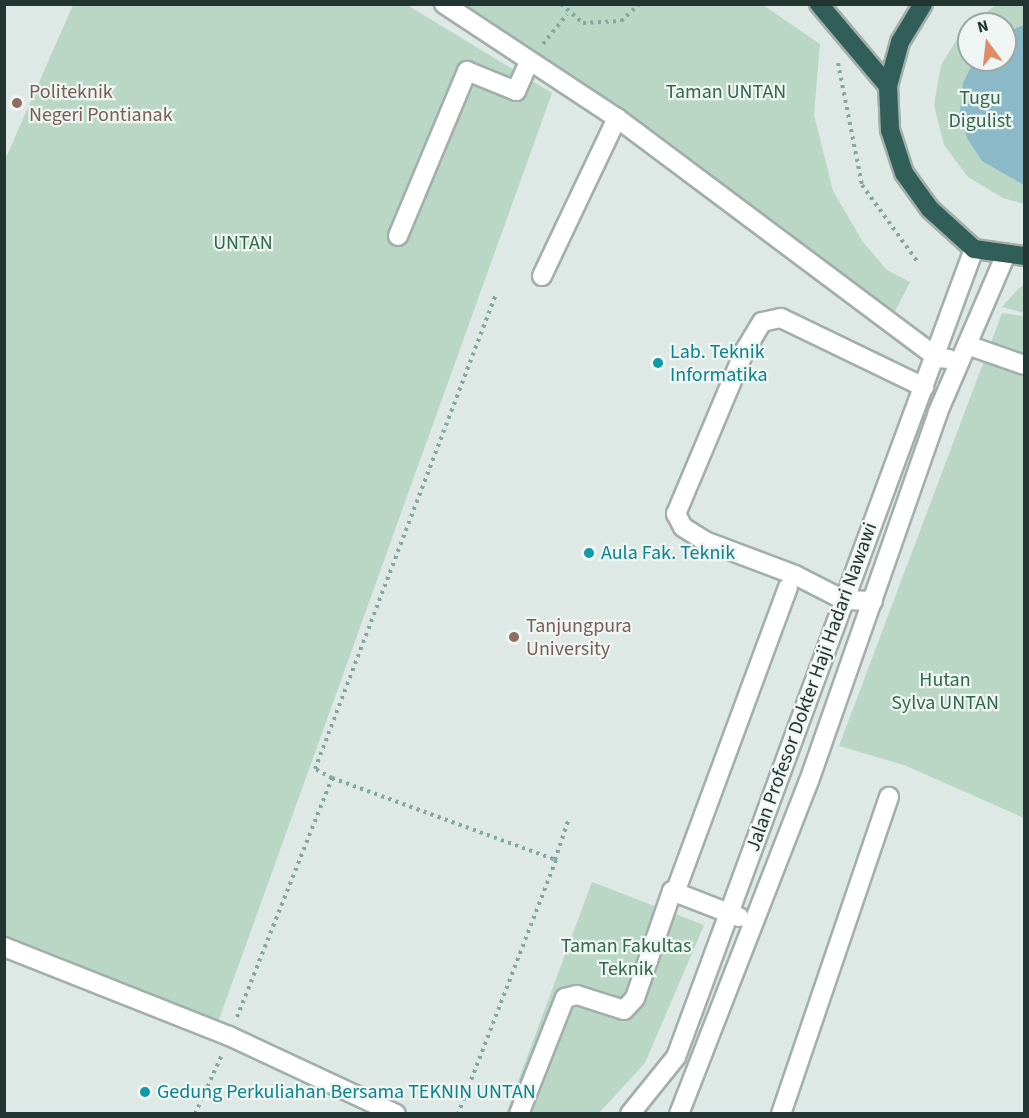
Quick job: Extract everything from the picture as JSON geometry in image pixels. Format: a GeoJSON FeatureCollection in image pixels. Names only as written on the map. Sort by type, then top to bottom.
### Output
{"type":"FeatureCollection","features":[{"type":"Feature","properties":{"kind":"highway"},"geometry":{"type":"LineString","coordinates":[[819,4],[888,86]]}},
{"type":"Feature","properties":{"kind":"highway"},"geometry":{"type":"LineString","coordinates":[[923,4],[900,42],[888,86],[890,130],[904,173],[930,209],[975,249],[1024,256]]}},
{"type":"Feature","properties":{"kind":"lane"},"geometry":{"type":"LineString","coordinates":[[444,4],[528,64],[617,118],[938,358],[964,352],[1024,365]]}},
{"type":"Feature","properties":{"kind":"lane"},"geometry":{"type":"LineString","coordinates":[[398,236],[467,71],[516,91],[528,64]]}},
{"type":"Feature","properties":{"kind":"lane"},"geometry":{"type":"LineString","coordinates":[[542,276],[617,118]]}},
{"type":"Feature","properties":{"kind":"lane","name":"Jalan Profesor Dokter Haji Hadari Nawawi"},"geometry":{"type":"LineString","coordinates":[[630,1113],[676,1057],[844,600],[924,387],[938,358],[975,249]]}},
{"type":"Feature","properties":{"kind":"lane","name":"Jalan Profesor Dokter Haji Hadari Nawawi"},"geometry":{"type":"LineString","coordinates":[[679,1113],[873,601],[964,352],[1006,254]]}},
{"type":"Feature","properties":{"kind":"lane"},"geometry":{"type":"LineString","coordinates":[[873,601],[844,600],[795,575],[705,541],[683,527],[676,514],[744,352],[762,322],[782,318],[924,387]]}},
{"type":"Feature","properties":{"kind":"lane"},"geometry":{"type":"LineString","coordinates":[[519,1113],[565,998],[578,995],[624,1010],[635,998],[789,588]]}},
{"type":"Feature","properties":{"kind":"lane"},"geometry":{"type":"LineString","coordinates":[[780,1113],[889,797]]}},
{"type":"Feature","properties":{"kind":"lane"},"geometry":{"type":"LineString","coordinates":[[676,890],[728,916],[753,918]]}},
{"type":"Feature","properties":{"kind":"lane"},"geometry":{"type":"LineString","coordinates":[[4,947],[229,1036],[396,1113]]}},
{"type":"Feature","properties":{"kind":"path"},"geometry":{"type":"LineString","coordinates":[[561,4],[567,14],[583,23],[621,21],[639,4]]}},
{"type":"Feature","properties":{"kind":"path"},"geometry":{"type":"LineString","coordinates":[[528,64],[567,14]]}},
{"type":"Feature","properties":{"kind":"path"},"geometry":{"type":"LineString","coordinates":[[836,52],[862,185],[918,261]]}},
{"type":"Feature","properties":{"kind":"path"},"geometry":{"type":"LineString","coordinates":[[495,294],[315,770],[555,860]]}},
{"type":"Feature","properties":{"kind":"path"},"geometry":{"type":"LineString","coordinates":[[195,1113],[229,1036],[332,778]]}},
{"type":"Feature","properties":{"kind":"path"},"geometry":{"type":"LineString","coordinates":[[458,1113],[568,822]]}},
{"type":"Feature","properties":{"kind":"green space","name":"UNTAN"},"geometry":{"type":"Polygon","coordinates":[[[73,5],[407,5],[552,93],[216,1028],[5,941],[5,160],[73,5]]]}},
{"type":"Feature","properties":{"kind":"green space","name":"Taman UNTAN"},"geometry":{"type":"Polygon","coordinates":[[[454,5],[763,5],[820,44],[814,115],[833,191],[863,242],[887,270],[910,282],[890,321],[454,5]]]}},
{"type":"Feature","properties":{"kind":"green space","name":"Tugu Digulist"},"geometry":{"type":"Polygon","coordinates":[[[1024,5],[1024,204],[1003,198],[968,177],[944,145],[934,105],[941,65],[957,39],[957,72],[1017,72],[1017,12],[986,12],[995,6],[1024,5]]]}},
{"type":"Feature","properties":{"kind":"green space"},"geometry":{"type":"Polygon","coordinates":[[[1024,285],[1024,313],[1002,307],[1018,289],[1024,285]]]}},
{"type":"Feature","properties":{"kind":"green space","name":"Hutan Sylva UNTAN"},"geometry":{"type":"Polygon","coordinates":[[[1002,313],[1024,316],[1024,818],[904,765],[839,746],[1002,313]]]}},
{"type":"Feature","properties":{"kind":"green space","name":"Taman Fakultas Teknik"},"geometry":{"type":"Polygon","coordinates":[[[592,882],[704,925],[645,1063],[599,1113],[506,1114],[592,882]]]}},
{"type":"Feature","properties":{"kind":"water"},"geometry":{"type":"Polygon","coordinates":[[[1024,25],[1024,185],[982,161],[967,138],[960,111],[963,83],[968,72],[1017,72],[1017,28],[1024,25]]]}},
{"type":"Feature","properties":{"kind":"place","name":"Politeknik Negeri Pontianak"},"geometry":{"type":"Point","coordinates":[17,103]}},
{"type":"Feature","properties":{"kind":"place","name":"Lab. Teknik Informatika"},"geometry":{"type":"Point","coordinates":[658,363]}},
{"type":"Feature","properties":{"kind":"place","name":"Aula Fak. Teknik"},"geometry":{"type":"Point","coordinates":[589,553]}},
{"type":"Feature","properties":{"kind":"place","name":"Tanjungpura University"},"geometry":{"type":"Point","coordinates":[514,637]}},
{"type":"Feature","properties":{"kind":"place","name":"Gedung Perkuliahan Bersama TEKNIN UNTAN"},"geometry":{"type":"Point","coordinates":[145,1092]}}]}
